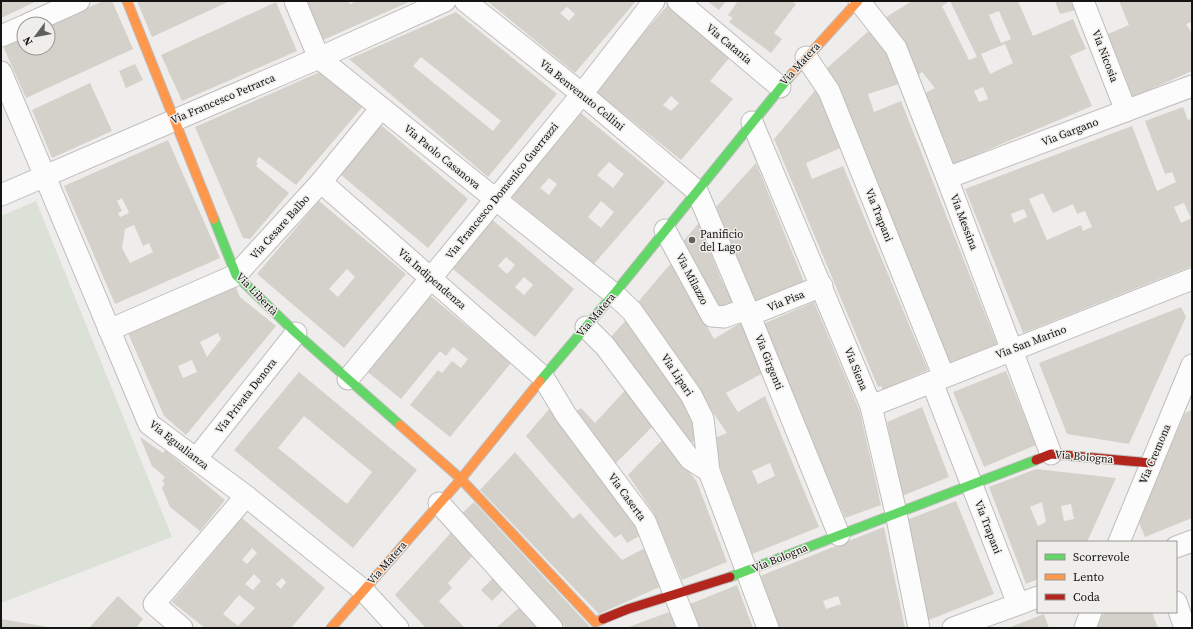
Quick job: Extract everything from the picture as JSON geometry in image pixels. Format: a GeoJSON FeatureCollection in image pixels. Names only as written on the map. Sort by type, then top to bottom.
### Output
{"type":"FeatureCollection","features":[{"type":"Feature","properties":{"kind":"street"},"geometry":{"type":"LineString","coordinates":[[46,16],[79,1]]}},
{"type":"Feature","properties":{"kind":"street","name":"Via Libertà"},"geometry":{"type":"LineString","coordinates":[[127,1],[236,275],[296,333],[461,479]]}},
{"type":"Feature","properties":{"kind":"street","name":"Via Paolo Casanova"},"geometry":{"type":"LineString","coordinates":[[294,1],[319,58],[614,294]]}},
{"type":"Feature","properties":{"kind":"street","name":"Via Francesco Petrarca"},"geometry":{"type":"LineString","coordinates":[[1,195],[319,58],[445,1]]}},
{"type":"Feature","properties":{"kind":"street","name":"Via Benvenuto Cellini"},"geometry":{"type":"LineString","coordinates":[[466,1],[582,94],[697,191]]}},
{"type":"Feature","properties":{"kind":"street","name":"Via Francesco Domenico Guerrazzi"},"geometry":{"type":"LineString","coordinates":[[348,379],[582,94],[654,1]]}},
{"type":"Feature","properties":{"kind":"street","name":"Via Catania"},"geometry":{"type":"LineString","coordinates":[[678,1],[780,87]]}},
{"type":"Feature","properties":{"kind":"street","name":"Via Matera"},"geometry":{"type":"LineString","coordinates":[[331,628],[461,479],[543,377],[614,294],[780,87],[859,1]]}},
{"type":"Feature","properties":{"kind":"street","name":"Via Messina"},"geometry":{"type":"LineString","coordinates":[[859,1],[896,48],[947,178],[1051,454]]}},
{"type":"Feature","properties":{"kind":"street","name":"Via Nicosia"},"geometry":{"type":"LineString","coordinates":[[1083,1],[1126,111]]}},
{"type":"Feature","properties":{"kind":"street"},"geometry":{"type":"LineString","coordinates":[[1,36],[16,29]]}},
{"type":"Feature","properties":{"kind":"street","name":"Via Trapani"},"geometry":{"type":"LineString","coordinates":[[806,57],[829,91],[938,379],[972,485],[1018,604]]}},
{"type":"Feature","properties":{"kind":"street","name":"Via Egualianza"},"geometry":{"type":"LineString","coordinates":[[1,72],[149,424],[246,496],[363,590],[398,628]]}},
{"type":"Feature","properties":{"kind":"street","name":"Via Gargano"},"geometry":{"type":"LineString","coordinates":[[947,178],[1192,86]]}},
{"type":"Feature","properties":{"kind":"street","name":"Via Cesare Balbo"},"geometry":{"type":"LineString","coordinates":[[109,330],[236,275],[321,182],[381,108]]}},
{"type":"Feature","properties":{"kind":"street","name":"Via Siena"},"geometry":{"type":"LineString","coordinates":[[752,122],[871,406],[896,513],[919,628]]}},
{"type":"Feature","properties":{"kind":"street","name":"Via Indipendenza"},"geometry":{"type":"LineString","coordinates":[[321,182],[543,377]]}},
{"type":"Feature","properties":{"kind":"street","name":"Via Girgenti"},"geometry":{"type":"LineString","coordinates":[[697,191],[749,312],[839,534]]}},
{"type":"Feature","properties":{"kind":"street","name":"Via Milazzo"},"geometry":{"type":"LineString","coordinates":[[666,230],[712,316],[724,317],[749,312]]}},
{"type":"Feature","properties":{"kind":"street","name":"Via San Marino"},"geometry":{"type":"LineString","coordinates":[[871,406],[1012,349],[1192,280]]}},
{"type":"Feature","properties":{"kind":"street","name":"Via Pisa"},"geometry":{"type":"LineString","coordinates":[[749,312],[822,286]]}},
{"type":"Feature","properties":{"kind":"street","name":"Via Lipari"},"geometry":{"type":"LineString","coordinates":[[614,294],[632,310],[691,395],[703,419],[709,471],[768,628]]}},
{"type":"Feature","properties":{"kind":"street"},"geometry":{"type":"LineString","coordinates":[[586,328],[605,346],[690,459],[709,471]]}},
{"type":"Feature","properties":{"kind":"street","name":"Via Privata Denora"},"geometry":{"type":"LineString","coordinates":[[196,459],[296,333]]}},
{"type":"Feature","properties":{"kind":"street","name":"Via Cremona"},"geometry":{"type":"LineString","coordinates":[[1119,541],[1192,365]]}},
{"type":"Feature","properties":{"kind":"street","name":"Via Caserta"},"geometry":{"type":"LineString","coordinates":[[543,377],[566,415],[645,521],[676,594],[688,628]]}},
{"type":"Feature","properties":{"kind":"street","name":"Via Bologna"},"geometry":{"type":"LineString","coordinates":[[461,479],[595,622],[676,594],[747,572],[839,534],[1051,454],[1151,463]]}},
{"type":"Feature","properties":{"kind":"street"},"geometry":{"type":"LineString","coordinates":[[182,628],[154,604],[246,496]]}},
{"type":"Feature","properties":{"kind":"street"},"geometry":{"type":"LineString","coordinates":[[439,503],[552,628]]}},
{"type":"Feature","properties":{"kind":"street"},"geometry":{"type":"LineString","coordinates":[[1177,547],[1192,541]]}},
{"type":"Feature","properties":{"kind":"street"},"geometry":{"type":"LineString","coordinates":[[953,628],[1037,597]]}},
{"type":"Feature","properties":{"kind":"street"},"geometry":{"type":"LineString","coordinates":[[1177,605],[1185,628]]}},
{"type":"Feature","properties":{"kind":"street"},"geometry":{"type":"LineString","coordinates":[[1085,628],[1091,613]]}},
{"type":"Feature","properties":{"kind":"shaded area"},"geometry":{"type":"Polygon","coordinates":[[[36,201],[172,537],[1,603],[1,216],[36,201]]]}},
{"type":"Feature","properties":{"kind":"building"},"geometry":{"type":"Polygon","coordinates":[[[1,1],[37,1],[1,18],[1,1]]]}},
{"type":"Feature","properties":{"kind":"building"},"geometry":{"type":"Polygon","coordinates":[[[103,1],[112,1],[133,49],[26,98],[3,46],[16,40],[16,56],[56,56],[56,22],[103,1]]]}},
{"type":"Feature","properties":{"kind":"building"},"geometry":{"type":"Polygon","coordinates":[[[137,1],[230,1],[152,37],[137,1]]]}},
{"type":"Feature","properties":{"kind":"building"},"geometry":{"type":"Polygon","coordinates":[[[305,1],[348,1],[350,4],[357,1],[411,1],[323,40],[305,1]]]}},
{"type":"Feature","properties":{"kind":"building"},"geometry":{"type":"Polygon","coordinates":[[[487,1],[636,1],[575,73],[487,1]],[[567,7],[560,13],[569,21],[575,14],[567,7]]]}},
{"type":"Feature","properties":{"kind":"building"},"geometry":{"type":"Polygon","coordinates":[[[707,1],[726,1],[719,10],[707,1]]]}},
{"type":"Feature","properties":{"kind":"building"},"geometry":{"type":"Polygon","coordinates":[[[738,1],[791,1],[796,4],[774,33],[782,39],[771,53],[729,22],[733,18],[728,15],[738,1]]]}},
{"type":"Feature","properties":{"kind":"building"},"geometry":{"type":"Polygon","coordinates":[[[912,1],[950,1],[1018,1],[1033,36],[1073,19],[1086,49],[1070,56],[1092,106],[954,164],[925,93],[935,88],[922,72],[916,77],[883,19],[912,1]],[[950,1],[942,6],[969,60],[977,57],[950,1]],[[999,11],[989,15],[1001,43],[1011,39],[999,11]],[[1005,44],[981,54],[990,74],[1013,63],[1005,44]],[[983,87],[974,91],[979,102],[988,99],[983,87]]]}},
{"type":"Feature","properties":{"kind":"building"},"geometry":{"type":"Polygon","coordinates":[[[1055,1],[1077,1],[1080,9],[1060,14],[1055,1]]]}},
{"type":"Feature","properties":{"kind":"building"},"geometry":{"type":"Polygon","coordinates":[[[1119,1],[1192,1],[1192,22],[1186,24],[1192,34],[1192,71],[1133,97],[1108,34],[1129,25],[1119,1]]]}},
{"type":"Feature","properties":{"kind":"building"},"geometry":{"type":"Polygon","coordinates":[[[276,2],[297,51],[182,101],[161,55],[276,2]]]}},
{"type":"Feature","properties":{"kind":"building"},"geometry":{"type":"Polygon","coordinates":[[[667,6],[730,57],[710,81],[733,99],[681,160],[594,90],[667,6]],[[671,96],[663,105],[671,111],[679,103],[671,96]]]}},
{"type":"Feature","properties":{"kind":"building"},"geometry":{"type":"Polygon","coordinates":[[[456,12],[557,94],[488,177],[349,59],[456,12]],[[421,57],[413,66],[493,131],[501,121],[421,57]]]}},
{"type":"Feature","properties":{"kind":"building"},"geometry":{"type":"Polygon","coordinates":[[[872,28],[894,55],[902,83],[868,94],[874,112],[901,101],[997,344],[949,363],[841,92],[825,70],[872,28]]]}},
{"type":"Feature","properties":{"kind":"building"},"geometry":{"type":"Polygon","coordinates":[[[135,64],[143,80],[126,88],[119,71],[135,64]]]}},
{"type":"Feature","properties":{"kind":"building"},"geometry":{"type":"Polygon","coordinates":[[[320,72],[365,104],[296,185],[259,157],[256,162],[258,163],[256,166],[289,193],[250,239],[243,238],[195,127],[320,72]]]}},
{"type":"Feature","properties":{"kind":"building"},"geometry":{"type":"Polygon","coordinates":[[[90,83],[112,131],[52,158],[32,110],[90,83]]]}},
{"type":"Feature","properties":{"kind":"building"},"geometry":{"type":"Polygon","coordinates":[[[818,87],[843,147],[806,163],[812,179],[843,166],[928,370],[883,390],[881,386],[878,387],[774,139],[818,87]]]}},
{"type":"Feature","properties":{"kind":"building"},"geometry":{"type":"Polygon","coordinates":[[[1183,107],[1188,120],[1192,118],[1192,266],[1023,333],[965,189],[1132,126],[1157,191],[1176,182],[1172,172],[1165,174],[1145,121],[1183,107]],[[1043,193],[1029,199],[1047,240],[1081,225],[1083,231],[1092,227],[1085,211],[1077,214],[1073,204],[1053,213],[1043,193]],[[1184,203],[1174,207],[1181,223],[1191,218],[1184,203]],[[1024,209],[1011,214],[1014,223],[1027,217],[1024,209]]]}},
{"type":"Feature","properties":{"kind":"building"},"geometry":{"type":"Polygon","coordinates":[[[577,110],[665,182],[594,264],[508,194],[577,110]],[[609,162],[597,175],[613,188],[624,174],[609,162]],[[549,178],[540,188],[549,195],[557,184],[549,178]],[[601,201],[588,217],[601,228],[614,212],[601,201]]]}},
{"type":"Feature","properties":{"kind":"building"},"geometry":{"type":"Polygon","coordinates":[[[381,125],[468,199],[428,248],[340,174],[381,125]]]}},
{"type":"Feature","properties":{"kind":"building"},"geometry":{"type":"Polygon","coordinates":[[[168,140],[220,258],[115,304],[64,186],[168,140]],[[122,198],[117,201],[122,211],[118,213],[120,217],[129,213],[122,198]],[[134,225],[125,229],[122,248],[130,263],[153,252],[149,243],[143,246],[134,225]]]}},
{"type":"Feature","properties":{"kind":"building"},"geometry":{"type":"Polygon","coordinates":[[[756,163],[805,284],[756,305],[716,207],[756,163]]]}},
{"type":"Feature","properties":{"kind":"building"},"geometry":{"type":"Polygon","coordinates":[[[319,201],[406,274],[344,348],[257,274],[319,201]],[[347,269],[329,289],[338,297],[355,277],[347,269]]]}},
{"type":"Feature","properties":{"kind":"building"},"geometry":{"type":"Polygon","coordinates":[[[489,217],[574,289],[535,337],[448,265],[489,217]],[[506,257],[498,266],[507,274],[515,265],[506,257]],[[524,277],[515,287],[524,295],[533,285],[524,277]]]}},
{"type":"Feature","properties":{"kind":"building"},"geometry":{"type":"Polygon","coordinates":[[[699,223],[721,279],[733,302],[715,312],[679,246],[699,223]]]}},
{"type":"Feature","properties":{"kind":"building"},"geometry":{"type":"Polygon","coordinates":[[[672,262],[714,339],[742,322],[763,373],[726,393],[738,412],[765,396],[819,527],[752,554],[710,440],[727,433],[638,302],[672,262]],[[770,463],[752,471],[758,484],[775,476],[770,463]]]}},
{"type":"Feature","properties":{"kind":"building"},"geometry":{"type":"Polygon","coordinates":[[[234,283],[240,297],[276,326],[186,435],[164,416],[128,333],[234,283]],[[218,333],[200,342],[207,357],[221,339],[218,333]],[[192,360],[178,366],[183,378],[197,372],[192,360]]]}},
{"type":"Feature","properties":{"kind":"building"},"geometry":{"type":"Polygon","coordinates":[[[427,293],[511,363],[450,437],[410,405],[438,370],[442,373],[452,361],[461,368],[468,359],[453,347],[446,356],[440,351],[401,399],[364,369],[427,293]]]}},
{"type":"Feature","properties":{"kind":"building"},"geometry":{"type":"Polygon","coordinates":[[[814,302],[860,412],[881,505],[845,518],[763,324],[814,302]]]}},
{"type":"Feature","properties":{"kind":"building"},"geometry":{"type":"Polygon","coordinates":[[[1181,307],[1186,317],[1129,444],[1067,434],[1039,363],[1181,307]]]}},
{"type":"Feature","properties":{"kind":"building"},"geometry":{"type":"Polygon","coordinates":[[[627,319],[692,411],[690,412],[696,440],[685,446],[609,339],[627,319]]]}},
{"type":"Feature","properties":{"kind":"building"},"geometry":{"type":"Polygon","coordinates":[[[1006,371],[1036,445],[984,467],[953,392],[1006,371]]]}},
{"type":"Feature","properties":{"kind":"building"},"geometry":{"type":"Polygon","coordinates":[[[299,372],[417,470],[353,548],[234,450],[299,372]],[[304,416],[278,448],[347,504],[372,472],[304,416]]]}},
{"type":"Feature","properties":{"kind":"building"},"geometry":{"type":"Polygon","coordinates":[[[630,385],[658,421],[613,466],[572,414],[581,408],[595,423],[630,385]]]}},
{"type":"Feature","properties":{"kind":"building"},"geometry":{"type":"Polygon","coordinates":[[[551,407],[641,535],[627,543],[621,534],[615,538],[526,436],[551,407]]]}},
{"type":"Feature","properties":{"kind":"building"},"geometry":{"type":"Polygon","coordinates":[[[922,407],[949,477],[902,496],[887,422],[922,407]]]}},
{"type":"Feature","properties":{"kind":"building"},"geometry":{"type":"Polygon","coordinates":[[[1192,410],[1192,518],[1145,537],[1138,520],[1185,413],[1192,410]]]}},
{"type":"Feature","properties":{"kind":"building"},"geometry":{"type":"Polygon","coordinates":[[[140,437],[163,453],[165,450],[225,500],[200,531],[170,507],[162,488],[165,484],[162,481],[165,477],[152,466],[140,437]]]}},
{"type":"Feature","properties":{"kind":"building"},"geometry":{"type":"Polygon","coordinates":[[[664,438],[697,482],[727,562],[682,580],[653,512],[628,475],[664,438]]]}},
{"type":"Feature","properties":{"kind":"building"},"geometry":{"type":"Polygon","coordinates":[[[515,452],[573,519],[580,513],[622,560],[645,548],[662,586],[599,614],[480,490],[515,452]]]}},
{"type":"Feature","properties":{"kind":"building"},"geometry":{"type":"Polygon","coordinates":[[[1036,469],[1116,478],[1087,541],[1037,541],[1037,579],[1026,584],[989,487],[1036,469]],[[1042,502],[1030,507],[1038,526],[1046,522],[1042,502]],[[1071,504],[1061,506],[1064,521],[1074,519],[1071,504]]]}},
{"type":"Feature","properties":{"kind":"building"},"geometry":{"type":"Polygon","coordinates":[[[956,501],[994,594],[924,622],[904,521],[956,501]]]}},
{"type":"Feature","properties":{"kind":"building"},"geometry":{"type":"Polygon","coordinates":[[[474,502],[591,628],[566,628],[460,515],[474,502]]]}},
{"type":"Feature","properties":{"kind":"building"},"geometry":{"type":"Polygon","coordinates":[[[242,518],[325,588],[291,628],[205,628],[172,602],[242,518]],[[252,548],[242,560],[247,564],[257,553],[252,548]],[[254,574],[245,584],[253,590],[261,581],[254,574]],[[282,578],[276,584],[281,589],[286,582],[282,578]],[[239,595],[223,614],[238,626],[255,608],[239,595]]]}},
{"type":"Feature","properties":{"kind":"building"},"geometry":{"type":"Polygon","coordinates":[[[884,527],[905,628],[779,628],[760,576],[884,527]],[[838,596],[823,601],[826,609],[841,604],[838,596]]]}},
{"type":"Feature","properties":{"kind":"building"},"geometry":{"type":"Polygon","coordinates":[[[455,528],[477,551],[448,583],[452,588],[439,601],[464,627],[426,628],[395,595],[455,528]]]}},
{"type":"Feature","properties":{"kind":"building"},"geometry":{"type":"Polygon","coordinates":[[[498,573],[509,584],[492,601],[481,590],[498,573]]]}},
{"type":"Feature","properties":{"kind":"building"},"geometry":{"type":"Polygon","coordinates":[[[737,585],[753,628],[694,628],[685,606],[737,585]]]}},
{"type":"Feature","properties":{"kind":"building"},"geometry":{"type":"Polygon","coordinates":[[[118,596],[143,619],[136,628],[89,628],[118,596]]]}},
{"type":"Feature","properties":{"kind":"building"},"geometry":{"type":"Polygon","coordinates":[[[521,606],[541,628],[496,628],[521,606]]]}},
{"type":"Feature","properties":{"kind":"building"},"geometry":{"type":"Polygon","coordinates":[[[669,612],[676,628],[626,628],[669,612]]]}},
{"type":"Feature","properties":{"kind":"building"},"geometry":{"type":"Polygon","coordinates":[[[1104,613],[1152,613],[1158,628],[1097,628],[1104,613]]]}},
{"type":"Feature","properties":{"kind":"building"},"geometry":{"type":"Polygon","coordinates":[[[1044,614],[1049,628],[1008,628],[1044,614]]]}},
{"type":"Feature","properties":{"kind":"building"},"geometry":{"type":"Polygon","coordinates":[[[1,619],[48,627],[48,628],[1,628],[1,619]]]}},
{"type":"Feature","properties":{"kind":"traffic: fast"},"geometry":{"type":"LineString","coordinates":[[540,381],[614,294],[791,75]]}},
{"type":"Feature","properties":{"kind":"traffic: fast"},"geometry":{"type":"LineString","coordinates":[[214,219],[236,275],[296,333],[400,425]]}},
{"type":"Feature","properties":{"kind":"traffic: fast"},"geometry":{"type":"LineString","coordinates":[[730,577],[1036,460]]}},
{"type":"Feature","properties":{"kind":"traffic: slow"},"geometry":{"type":"LineString","coordinates":[[127,1],[214,219]]}},
{"type":"Feature","properties":{"kind":"traffic: slow"},"geometry":{"type":"LineString","coordinates":[[791,75],[858,1]]}},
{"type":"Feature","properties":{"kind":"traffic: slow"},"geometry":{"type":"LineString","coordinates":[[331,628],[461,479],[540,381]]}},
{"type":"Feature","properties":{"kind":"traffic: slow"},"geometry":{"type":"LineString","coordinates":[[400,425],[461,479],[595,622],[603,619]]}},
{"type":"Feature","properties":{"kind":"traffic: jam"},"geometry":{"type":"LineString","coordinates":[[1036,460],[1051,454],[1151,463]]}},
{"type":"Feature","properties":{"kind":"traffic: jam"},"geometry":{"type":"LineString","coordinates":[[603,619],[628,609],[730,577]]}},
{"type":"Feature","properties":{"kind":"place","name":"Panificio del Lago"},"geometry":{"type":"Point","coordinates":[692,240]}}]}
